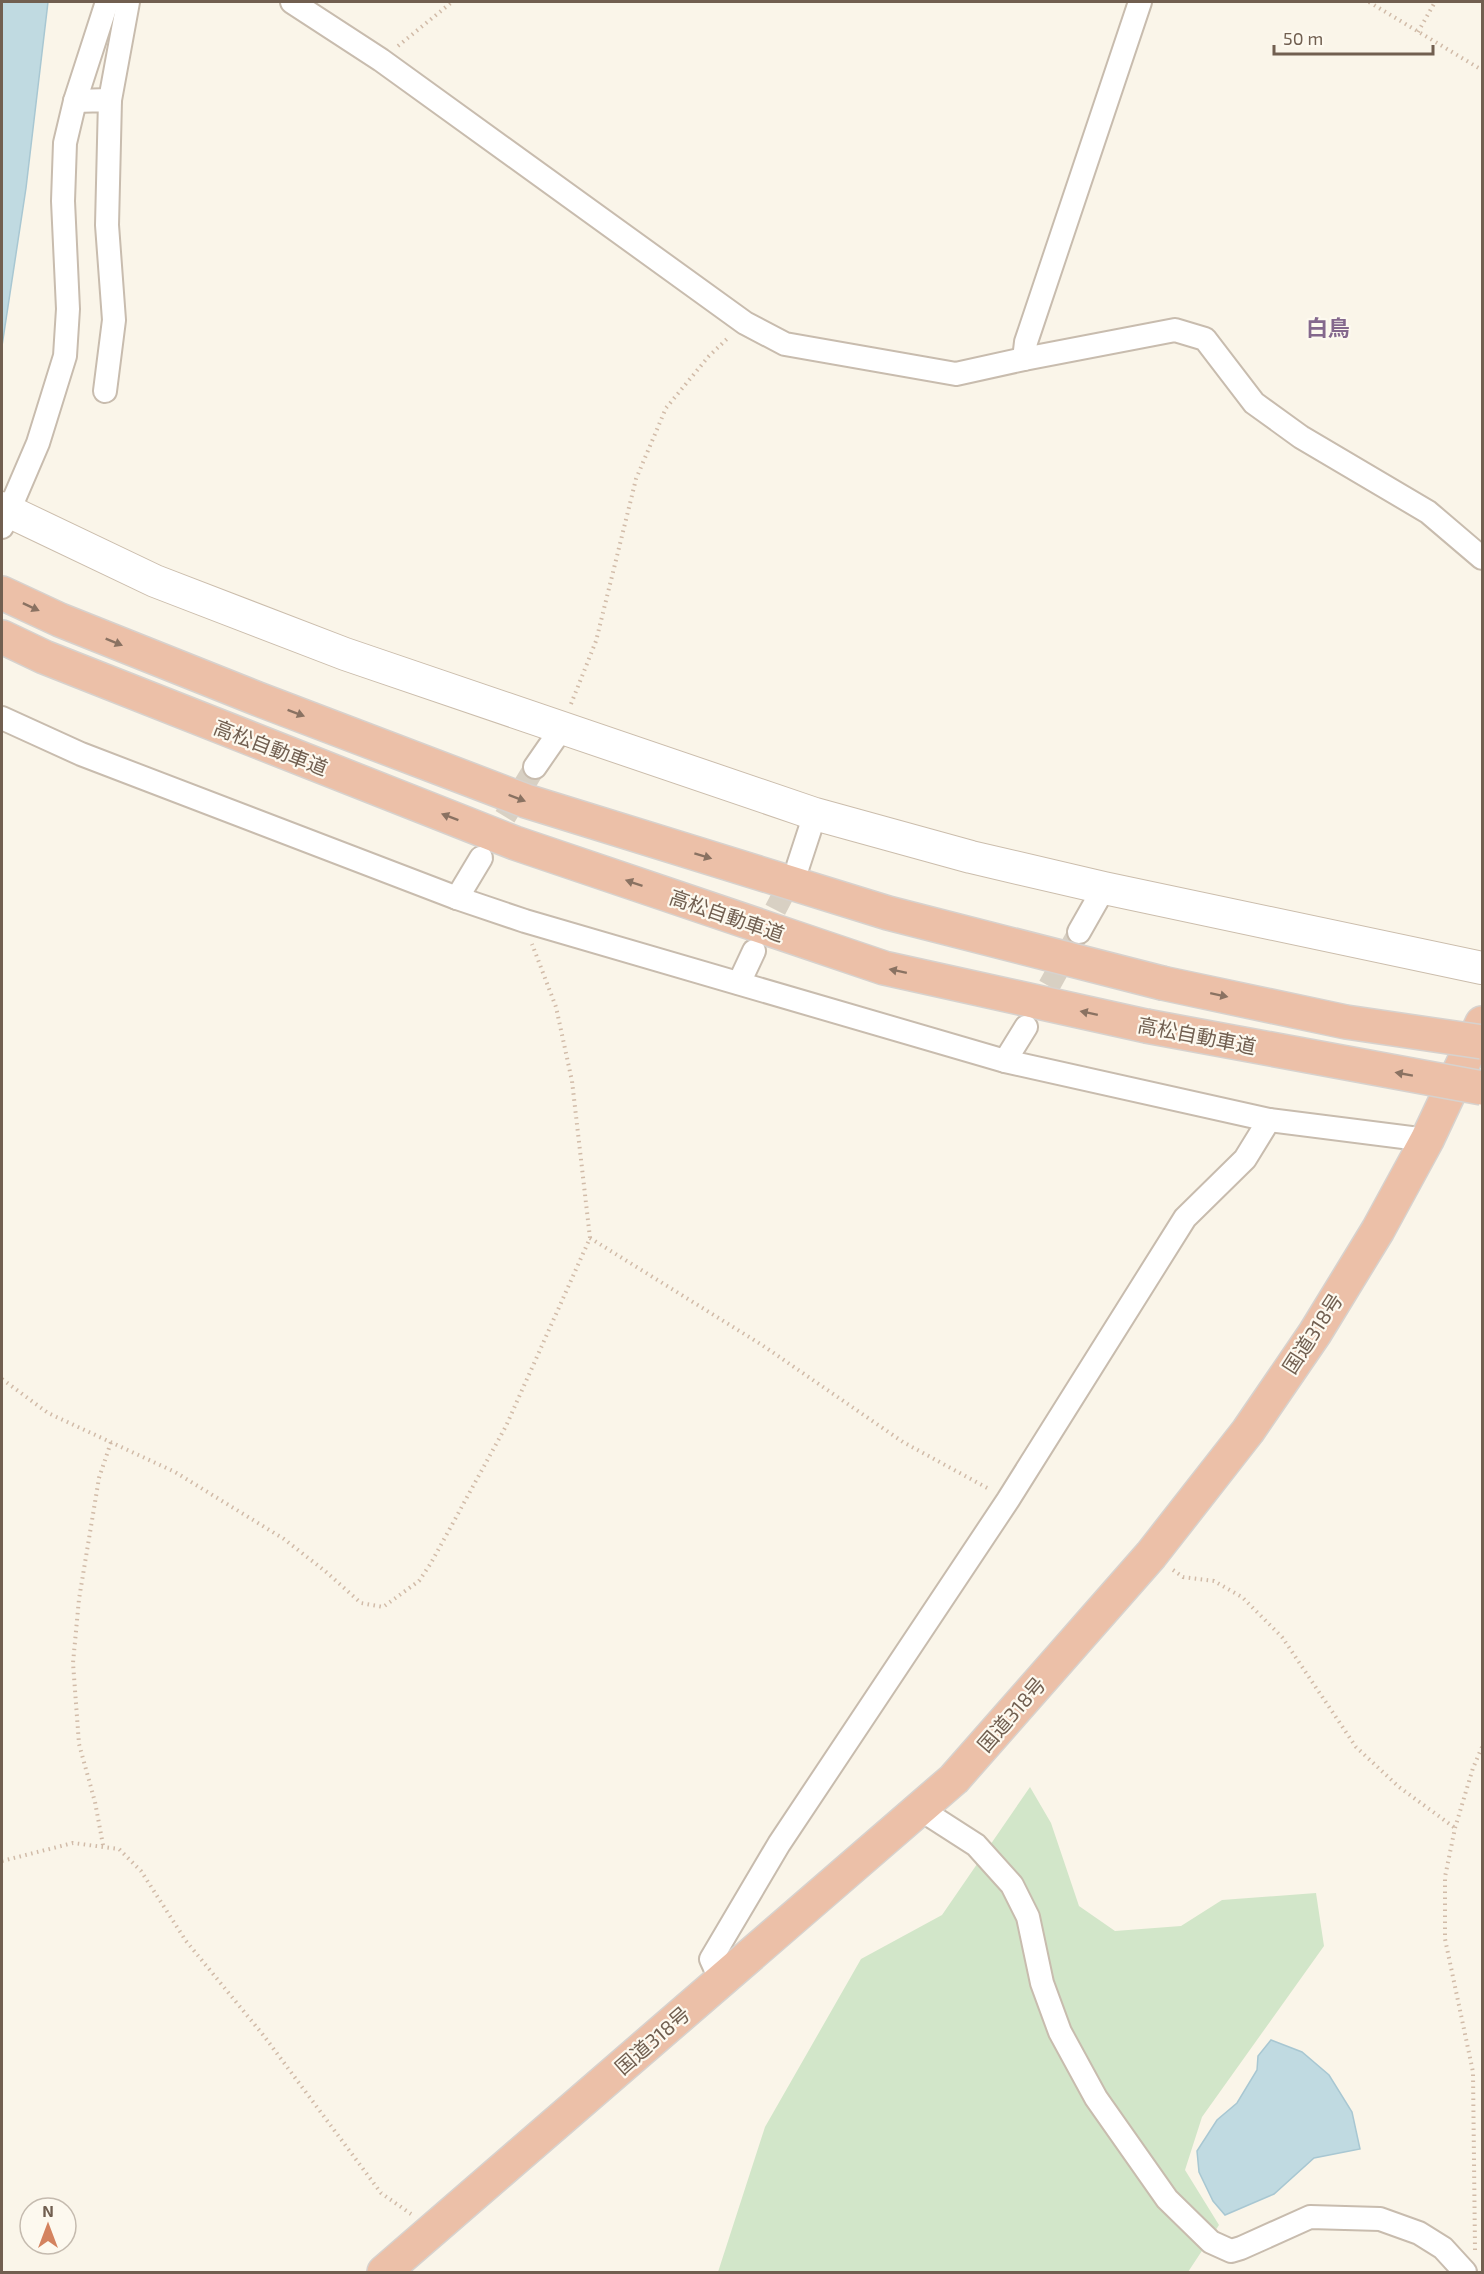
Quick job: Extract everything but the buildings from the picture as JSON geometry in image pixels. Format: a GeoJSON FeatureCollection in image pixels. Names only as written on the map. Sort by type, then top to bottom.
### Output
{"type":"FeatureCollection","features":[{"type":"Feature","properties":{"kind":"highway","name":"高松自動車道"},"geometry":{"type":"LineString","coordinates":[[2,593],[60,620],[258,699],[526,801],[888,913],[1162,983],[1346,1022],[1482,1042]]}},
{"type":"Feature","properties":{"kind":"highway","name":"高松自動車道"},"geometry":{"type":"LineString","coordinates":[[2,638],[44,657],[515,843],[884,968],[1146,1026],[1482,1088]]}},
{"type":"Feature","properties":{"kind":"highway","name":"国道318号"},"geometry":{"type":"LineString","coordinates":[[384,2272],[954,1779],[1151,1555],[1248,1431],[1315,1333],[1378,1230],[1427,1140],[1482,1023]]}},
{"type":"Feature","properties":{"kind":"street"},"geometry":{"type":"LineString","coordinates":[[107,2],[75,101],[65,143],[63,201],[68,309],[65,356],[38,443],[4,515],[155,580],[345,654],[815,814],[971,857],[1104,888],[1482,968]]}},
{"type":"Feature","properties":{"kind":"street"},"geometry":{"type":"LineString","coordinates":[[105,391],[114,320],[106,225],[110,100],[128,2]]}},
{"type":"Feature","properties":{"kind":"street"},"geometry":{"type":"LineString","coordinates":[[292,2],[381,60],[745,323],[785,344],[956,374],[1024,358],[1175,330],[1205,339],[1254,403],[1301,437],[1428,512],[1482,558]]}},
{"type":"Feature","properties":{"kind":"street"},"geometry":{"type":"LineString","coordinates":[[1024,358],[1026,342],[1140,2]]}},
{"type":"Feature","properties":{"kind":"street"},"geometry":{"type":"LineString","coordinates":[[75,101],[110,100]]}},
{"type":"Feature","properties":{"kind":"street"},"geometry":{"type":"LineString","coordinates":[[2,718],[81,754],[457,898],[525,921],[1005,1061],[1269,1120],[1427,1140]]}},
{"type":"Feature","properties":{"kind":"street"},"geometry":{"type":"LineString","coordinates":[[535,767],[562,728]]}},
{"type":"Feature","properties":{"kind":"street"},"geometry":{"type":"LineString","coordinates":[[798,866],[815,814]]}},
{"type":"Feature","properties":{"kind":"street"},"geometry":{"type":"LineString","coordinates":[[457,898],[481,858]]}},
{"type":"Feature","properties":{"kind":"street"},"geometry":{"type":"LineString","coordinates":[[1079,932],[1104,888]]}},
{"type":"Feature","properties":{"kind":"street"},"geometry":{"type":"LineString","coordinates":[[739,983],[754,951]]}},
{"type":"Feature","properties":{"kind":"street"},"geometry":{"type":"LineString","coordinates":[[1005,1061],[1026,1027]]}},
{"type":"Feature","properties":{"kind":"street"},"geometry":{"type":"LineString","coordinates":[[721,1981],[711,1959],[779,1844],[1008,1500],[1185,1218],[1245,1158],[1269,1120]]}},
{"type":"Feature","properties":{"kind":"street"},"geometry":{"type":"LineString","coordinates":[[920,1809],[976,1845],[1012,1885],[1028,1917],[1042,1983],[1060,2032],[1096,2098],[1167,2199],[1211,2242],[1231,2251],[1310,2217],[1380,2219],[1419,2233],[1470,2263]]}},
{"type":"Feature","properties":{"kind":"path"},"geometry":{"type":"LineString","coordinates":[[381,60],[452,2]]}},
{"type":"Feature","properties":{"kind":"path"},"geometry":{"type":"LineString","coordinates":[[1368,2],[1482,70]]}},
{"type":"Feature","properties":{"kind":"path"},"geometry":{"type":"LineString","coordinates":[[1418,32],[1435,2]]}},
{"type":"Feature","properties":{"kind":"path"},"geometry":{"type":"LineString","coordinates":[[562,728],[596,641],[636,479],[666,408],[709,356],[745,323]]}},
{"type":"Feature","properties":{"kind":"path"},"geometry":{"type":"LineString","coordinates":[[2,1379],[48,1413],[175,1472],[284,1539],[326,1571],[361,1603],[383,1607],[419,1581],[506,1426],[590,1238],[572,1081],[556,1007],[525,921]]}},
{"type":"Feature","properties":{"kind":"path"},"geometry":{"type":"LineString","coordinates":[[590,1238],[762,1345],[903,1442],[1008,1500]]}},
{"type":"Feature","properties":{"kind":"path"},"geometry":{"type":"LineString","coordinates":[[103,1845],[95,1802],[79,1744],[74,1663],[79,1599],[97,1489],[111,1442]]}},
{"type":"Feature","properties":{"kind":"path"},"geometry":{"type":"LineString","coordinates":[[1151,1555],[1183,1577],[1214,1581],[1242,1597],[1282,1637],[1356,1747],[1399,1787],[1455,1828]]}},
{"type":"Feature","properties":{"kind":"path"},"geometry":{"type":"LineString","coordinates":[[1470,2263],[1473,2072],[1445,1939],[1445,1877],[1455,1828],[1473,1768],[1482,1747]]}},
{"type":"Feature","properties":{"kind":"path"},"geometry":{"type":"LineString","coordinates":[[2,1861],[73,1842],[119,1849],[141,1871],[186,1941],[264,2036],[381,2193],[434,2229]]}},
{"type":"Feature","properties":{"kind":"green space"},"geometry":{"type":"Polygon","coordinates":[[[1030,1787],[1051,1823],[1079,1906],[1115,1931],[1181,1926],[1222,1900],[1316,1893],[1324,1946],[1202,2117],[1185,2170],[1219,2225],[1188,2272],[718,2272],[765,2127],[861,1959],[942,1915],[1030,1787]]]}},
{"type":"Feature","properties":{"kind":"water"},"geometry":{"type":"Polygon","coordinates":[[[2,2],[48,2],[26,188],[2,346],[2,2]]]}},
{"type":"Feature","properties":{"kind":"water"},"geometry":{"type":"Polygon","coordinates":[[[1271,2040],[1302,2052],[1329,2075],[1352,2112],[1360,2149],[1314,2158],[1274,2194],[1225,2215],[1213,2201],[1199,2172],[1197,2151],[1217,2120],[1237,2103],[1257,2070],[1258,2056],[1271,2040]]]}},
{"type":"Feature","properties":{"kind":"tunnel"},"geometry":{"type":"LineString","coordinates":[[488,845],[535,767]]}},
{"type":"Feature","properties":{"kind":"tunnel"},"geometry":{"type":"LineString","coordinates":[[760,939],[795,872]]}},
{"type":"Feature","properties":{"kind":"tunnel"},"geometry":{"type":"LineString","coordinates":[[1033,1015],[1079,932]]}},
{"type":"Feature","properties":{"kind":"district","name":"白鳥"},"geometry":{"type":"Point","coordinates":[1328,327]}}]}
